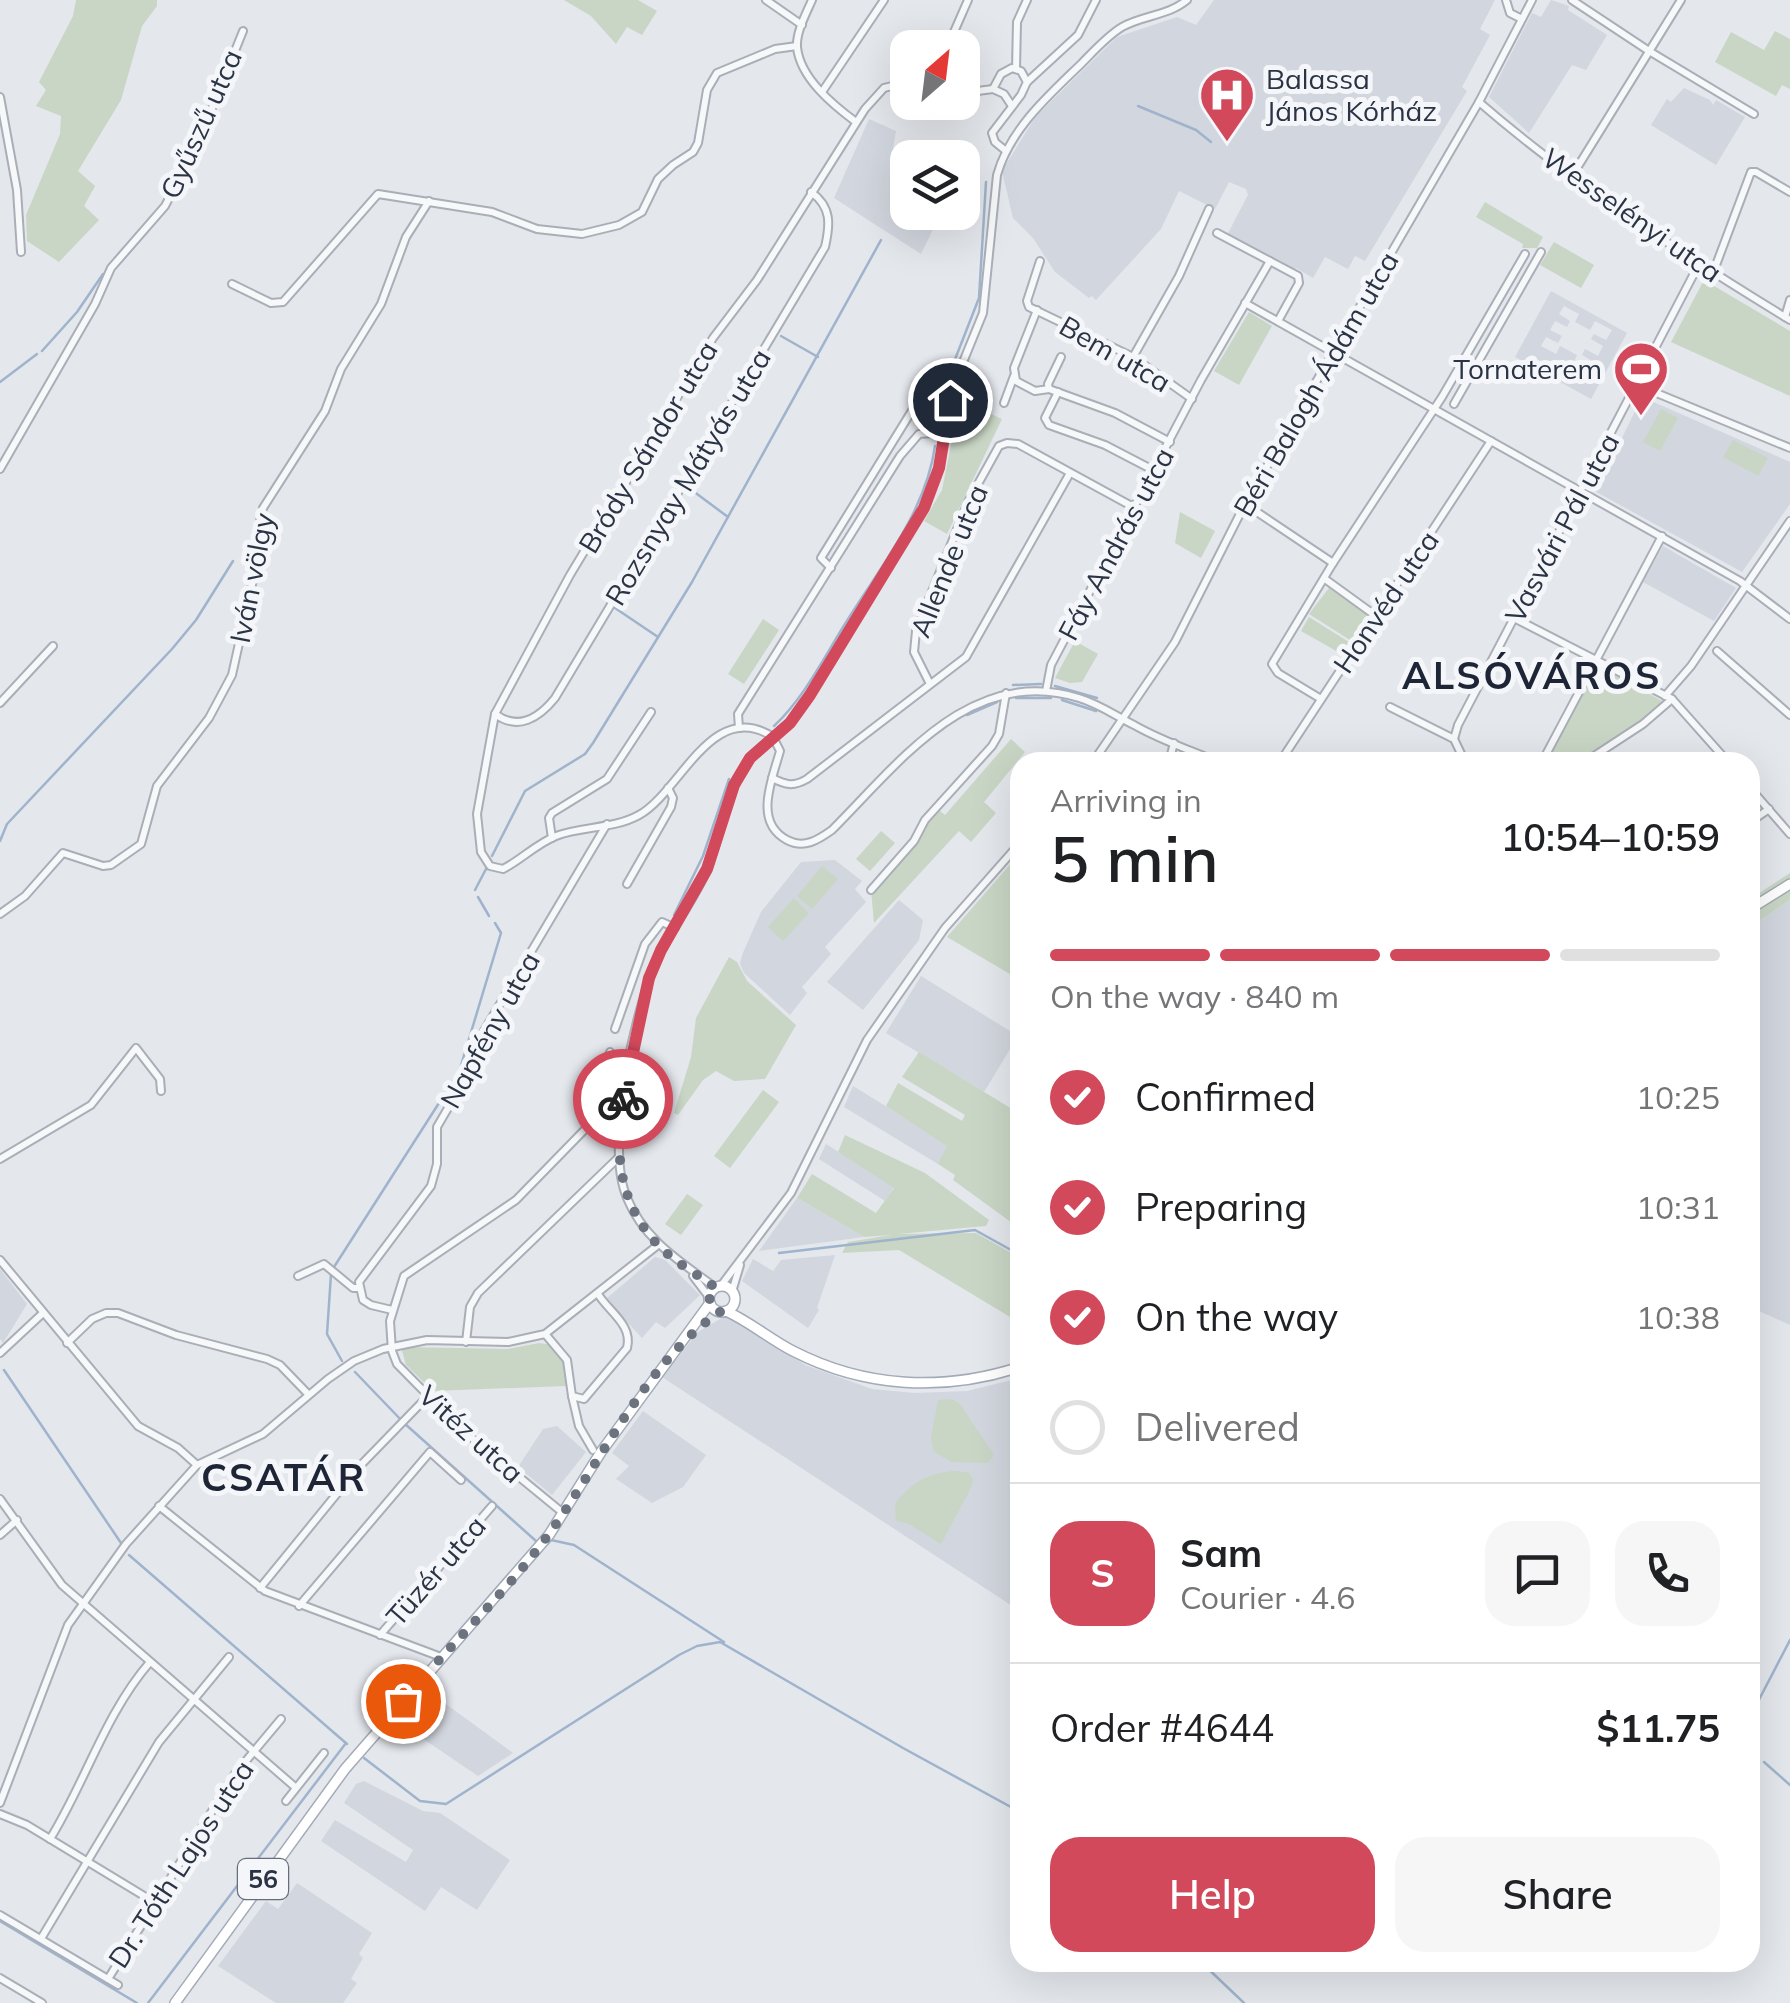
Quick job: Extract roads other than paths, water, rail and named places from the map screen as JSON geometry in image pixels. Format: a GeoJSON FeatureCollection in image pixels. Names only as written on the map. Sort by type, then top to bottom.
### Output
{"type":"FeatureCollection","features":[{"type":"Feature","properties":{"kind":"main road"},"geometry":{"type":"LineString","coordinates":[[1760,902],[1790,884]]}},
{"type":"Feature","properties":{"kind":"main road"},"geometry":{"type":"LineString","coordinates":[[714,1294],[733,1296],[756,1328]]}},
{"type":"Feature","properties":{"kind":"main road"},"geometry":{"type":"LineString","coordinates":[[714,1294],[723,1312],[813,1361],[849,1374],[879,1380],[943,1383],[1010,1369]]}},
{"type":"Feature","properties":{"kind":"main road","name":"56"},"geometry":{"type":"LineString","coordinates":[[176,2003],[354,1757],[527,1562],[601,1452],[690,1334],[714,1294]]}},
{"type":"Feature","properties":{"kind":"main road","name":"56"},"geometry":{"type":"LineString","coordinates":[[690,1334],[723,1312],[733,1296]]}},
{"type":"Feature","properties":{"kind":"street"},"geometry":{"type":"LineString","coordinates":[[766,0],[802,24]]}},
{"type":"Feature","properties":{"kind":"street"},"geometry":{"type":"LineString","coordinates":[[812,0],[797,46],[822,92],[856,122]]}},
{"type":"Feature","properties":{"kind":"street"},"geometry":{"type":"LineString","coordinates":[[822,92],[884,0]]}},
{"type":"Feature","properties":{"kind":"street"},"geometry":{"type":"LineString","coordinates":[[955,30],[968,0]]}},
{"type":"Feature","properties":{"kind":"street"},"geometry":{"type":"LineString","coordinates":[[1016,68],[1018,22],[1028,0]]}},
{"type":"Feature","properties":{"kind":"street"},"geometry":{"type":"LineString","coordinates":[[1006,151],[995,142],[992,133],[1027,82],[1078,34],[1096,0]]}},
{"type":"Feature","properties":{"kind":"street"},"geometry":{"type":"LineString","coordinates":[[1010,855],[944,928],[867,1040],[797,1182],[714,1294],[658,1245],[626,1198],[618,1158],[620,1119],[649,978],[707,869],[736,780],[750,758],[790,723],[810,695],[924,508],[939,468],[950,394],[983,313],[997,175],[1006,151],[1038,106],[1106,40],[1125,26],[1164,14],[1187,0]]}},
{"type":"Feature","properties":{"kind":"street"},"geometry":{"type":"LineString","coordinates":[[1506,0],[1510,13],[1522,18]]}},
{"type":"Feature","properties":{"kind":"street","name":"Béri Balogh Ádám utca"},"geometry":{"type":"LineString","coordinates":[[1101,752],[1175,642],[1245,504],[1480,102],[1532,0]]}},
{"type":"Feature","properties":{"kind":"street"},"geometry":{"type":"LineString","coordinates":[[1572,0],[1754,114]]}},
{"type":"Feature","properties":{"kind":"street"},"geometry":{"type":"LineString","coordinates":[[1572,176],[1681,0]]}},
{"type":"Feature","properties":{"kind":"street","name":"Gyűszű utca"},"geometry":{"type":"LineString","coordinates":[[0,470],[95,304],[111,268],[165,206],[200,138],[243,31]]}},
{"type":"Feature","properties":{"kind":"street"},"geometry":{"type":"LineString","coordinates":[[232,284],[278,304],[378,194],[492,212],[537,229],[582,234],[631,220],[642,212],[664,172],[694,152],[707,90],[717,74],[775,49],[797,46]]}},
{"type":"Feature","properties":{"kind":"street"},"geometry":{"type":"LineString","coordinates":[[1016,68],[1027,82]]}},
{"type":"Feature","properties":{"kind":"street"},"geometry":{"type":"LineString","coordinates":[[993,89],[1000,74],[1016,68]]}},
{"type":"Feature","properties":{"kind":"street","name":"Bródy Sándor utca"},"geometry":{"type":"LineString","coordinates":[[552,838],[502,869],[490,866],[481,852],[478,814],[495,714],[570,575],[713,338],[757,280],[856,122],[884,88],[890,86]]}},
{"type":"Feature","properties":{"kind":"street"},"geometry":{"type":"LineString","coordinates":[[980,91],[993,89],[1004,94],[1012,106]]}},
{"type":"Feature","properties":{"kind":"street"},"geometry":{"type":"LineString","coordinates":[[0,96],[18,190],[21,252]]}},
{"type":"Feature","properties":{"kind":"street","name":"Wesselényi utca"},"geometry":{"type":"LineString","coordinates":[[1480,102],[1572,176],[1698,264],[1787,318]]}},
{"type":"Feature","properties":{"kind":"street"},"geometry":{"type":"LineString","coordinates":[[1713,273],[1751,172],[1790,192]]}},
{"type":"Feature","properties":{"kind":"street","name":"Rozsnyay Mátyás utca"},"geometry":{"type":"LineString","coordinates":[[495,714],[504,721],[528,721],[538,717],[556,698],[825,247],[829,214],[811,192]]}},
{"type":"Feature","properties":{"kind":"street","name":"Iván völgy"},"geometry":{"type":"LineString","coordinates":[[0,914],[25,896],[63,853],[111,866],[136,850],[146,835],[157,786],[202,727],[232,675],[255,571],[263,508],[326,410],[341,369],[381,304],[406,237],[429,201]]}},
{"type":"Feature","properties":{"kind":"street"},"geometry":{"type":"LineString","coordinates":[[1133,358],[1179,276],[1209,209]]}},
{"type":"Feature","properties":{"kind":"street"},"geometry":{"type":"LineString","coordinates":[[1216,232],[1298,276],[1300,282],[1278,321]]}},
{"type":"Feature","properties":{"kind":"street"},"geometry":{"type":"LineString","coordinates":[[1454,404],[1541,252]]}},
{"type":"Feature","properties":{"kind":"street"},"geometry":{"type":"LineString","coordinates":[[1321,699],[1278,673],[1272,664],[1333,562],[1442,397],[1525,254]]}},
{"type":"Feature","properties":{"kind":"street","name":"Bem utca"},"geometry":{"type":"LineString","coordinates":[[1040,261],[1027,301],[1029,307],[1133,358],[1192,399]]}},
{"type":"Feature","properties":{"kind":"street","name":"Fáy András utca"},"geometry":{"type":"LineString","coordinates":[[1046,691],[1051,664],[1270,261]]}},
{"type":"Feature","properties":{"kind":"street","name":"Vasvári Pál utca"},"geometry":{"type":"LineString","coordinates":[[1454,739],[1698,264]]}},
{"type":"Feature","properties":{"kind":"street"},"geometry":{"type":"LineString","coordinates":[[1787,318],[1790,300]]}},
{"type":"Feature","properties":{"kind":"street"},"geometry":{"type":"LineString","coordinates":[[1246,303],[1747,585],[1790,618]]}},
{"type":"Feature","properties":{"kind":"street","name":"Bem utca"},"geometry":{"type":"LineString","coordinates":[[1004,402],[1037,310]]}},
{"type":"Feature","properties":{"kind":"street"},"geometry":{"type":"LineString","coordinates":[[1054,390],[1048,384],[1061,356]]}},
{"type":"Feature","properties":{"kind":"street"},"geometry":{"type":"LineString","coordinates":[[1014,375],[1016,381],[1035,390],[1054,390],[1115,413],[1170,442]]}},
{"type":"Feature","properties":{"kind":"street"},"geometry":{"type":"LineString","coordinates":[[1637,385],[1790,448]]}},
{"type":"Feature","properties":{"kind":"street"},"geometry":{"type":"LineString","coordinates":[[1054,390],[1045,418],[1049,424],[1105,444],[1155,471]]}},
{"type":"Feature","properties":{"kind":"street"},"geometry":{"type":"LineString","coordinates":[[831,568],[820,558],[921,396]]}},
{"type":"Feature","properties":{"kind":"street"},"geometry":{"type":"LineString","coordinates":[[739,728],[738,714],[913,438],[928,432],[944,432]]}},
{"type":"Feature","properties":{"kind":"street","name":"Honvéd utca"},"geometry":{"type":"LineString","coordinates":[[1287,752],[1491,441]]}},
{"type":"Feature","properties":{"kind":"street","name":"Allende utca"},"geometry":{"type":"LineString","coordinates":[[930,684],[914,652],[916,631],[968,502],[996,450],[1007,443],[1018,444],[1070,473]]}},
{"type":"Feature","properties":{"kind":"street"},"geometry":{"type":"LineString","coordinates":[[772,778],[786,785],[807,780],[966,657],[1070,473],[1135,508]]}},
{"type":"Feature","properties":{"kind":"street"},"geometry":{"type":"LineString","coordinates":[[1245,504],[1333,562]]}},
{"type":"Feature","properties":{"kind":"street"},"geometry":{"type":"LineString","coordinates":[[1600,752],[1643,724],[1669,697],[1790,521]]}},
{"type":"Feature","properties":{"kind":"street"},"geometry":{"type":"LineString","coordinates":[[1547,752],[1662,536]]}},
{"type":"Feature","properties":{"kind":"street"},"geometry":{"type":"LineString","coordinates":[[1325,579],[1376,616]]}},
{"type":"Feature","properties":{"kind":"street"},"geometry":{"type":"LineString","coordinates":[[1514,618],[1669,697],[1719,752]]}},
{"type":"Feature","properties":{"kind":"street"},"geometry":{"type":"LineString","coordinates":[[0,704],[53,646]]}},
{"type":"Feature","properties":{"kind":"street"},"geometry":{"type":"LineString","coordinates":[[1717,651],[1790,716]]}},
{"type":"Feature","properties":{"kind":"street"},"geometry":{"type":"LineString","coordinates":[[651,712],[607,779],[552,813],[552,838],[643,813],[702,747],[739,728],[754,726],[772,736],[780,751],[767,802],[772,829],[796,844],[817,841],[832,830],[950,716],[1006,693],[1046,691],[1088,702],[1195,752]]}},
{"type":"Feature","properties":{"kind":"street"},"geometry":{"type":"LineString","coordinates":[[871,890],[914,841],[925,820],[992,746],[999,734],[1006,693]]}},
{"type":"Feature","properties":{"kind":"street"},"geometry":{"type":"LineString","coordinates":[[1390,707],[1454,739],[1460,752]]}},
{"type":"Feature","properties":{"kind":"street"},"geometry":{"type":"LineString","coordinates":[[1171,752],[1174,743]]}},
{"type":"Feature","properties":{"kind":"street"},"geometry":{"type":"LineString","coordinates":[[627,884],[672,807],[668,788]]}},
{"type":"Feature","properties":{"kind":"street"},"geometry":{"type":"LineString","coordinates":[[1760,799],[1790,834]]}},
{"type":"Feature","properties":{"kind":"street"},"geometry":{"type":"LineString","coordinates":[[1760,815],[1769,809]]}},
{"type":"Feature","properties":{"kind":"street","name":"Napfény utca"},"geometry":{"type":"LineString","coordinates":[[359,1288],[365,1272],[430,1186],[437,1164],[438,1127],[476,1060],[478,1041],[607,824]]}},
{"type":"Feature","properties":{"kind":"street"},"geometry":{"type":"LineString","coordinates":[[615,1029],[645,944],[662,922],[675,928]]}},
{"type":"Feature","properties":{"kind":"street"},"geometry":{"type":"LineString","coordinates":[[0,1159],[90,1104],[136,1048],[160,1079],[160,1091]]}},
{"type":"Feature","properties":{"kind":"street"},"geometry":{"type":"LineString","coordinates":[[392,1346],[392,1310],[404,1276],[516,1200],[600,1115],[610,1052]]}},
{"type":"Feature","properties":{"kind":"street"},"geometry":{"type":"LineString","coordinates":[[600,1115],[620,1119]]}},
{"type":"Feature","properties":{"kind":"street"},"geometry":{"type":"LineString","coordinates":[[466,1342],[470,1306],[478,1293],[618,1158]]}},
{"type":"Feature","properties":{"kind":"street"},"geometry":{"type":"LineString","coordinates":[[0,1803],[53,1661],[82,1603],[197,1465],[263,1434],[308,1394],[354,1362],[392,1346],[427,1340],[508,1342],[545,1334],[658,1245]]}},
{"type":"Feature","properties":{"kind":"street"},"geometry":{"type":"LineString","coordinates":[[733,1296],[744,1254]]}},
{"type":"Feature","properties":{"kind":"street"},"geometry":{"type":"LineString","coordinates":[[0,1260],[138,1426],[178,1448],[197,1465]]}},
{"type":"Feature","properties":{"kind":"street"},"geometry":{"type":"LineString","coordinates":[[298,1276],[324,1264],[353,1288],[359,1288],[370,1306],[392,1310]]}},
{"type":"Feature","properties":{"kind":"street"},"geometry":{"type":"LineString","coordinates":[[572,1396],[581,1400],[588,1395],[627,1348],[628,1331],[598,1294]]}},
{"type":"Feature","properties":{"kind":"street"},"geometry":{"type":"LineString","coordinates":[[67,1342],[92,1319],[106,1312],[118,1312],[176,1335],[268,1359],[288,1372],[308,1394]]}},
{"type":"Feature","properties":{"kind":"street"},"geometry":{"type":"LineString","coordinates":[[0,1353],[43,1313]]}},
{"type":"Feature","properties":{"kind":"street"},"geometry":{"type":"LineString","coordinates":[[545,1334],[567,1360],[580,1426],[594,1450]]}},
{"type":"Feature","properties":{"kind":"street","name":"Vitéz utca"},"geometry":{"type":"LineString","coordinates":[[392,1346],[397,1364],[427,1397],[563,1513]]}},
{"type":"Feature","properties":{"kind":"street"},"geometry":{"type":"LineString","coordinates":[[260,1588],[398,1424],[427,1397]]}},
{"type":"Feature","properties":{"kind":"street"},"geometry":{"type":"LineString","coordinates":[[299,1606],[430,1452],[461,1480]]}},
{"type":"Feature","properties":{"kind":"street"},"geometry":{"type":"LineString","coordinates":[[0,1499],[62,1585],[295,1787]]}},
{"type":"Feature","properties":{"kind":"street"},"geometry":{"type":"LineString","coordinates":[[159,1506],[260,1588],[299,1606],[442,1657]]}},
{"type":"Feature","properties":{"kind":"street","name":"Tüzér utca"},"geometry":{"type":"LineString","coordinates":[[380,1636],[492,1506]]}},
{"type":"Feature","properties":{"kind":"street"},"geometry":{"type":"LineString","coordinates":[[0,1535],[17,1520]]}},
{"type":"Feature","properties":{"kind":"street"},"geometry":{"type":"LineString","coordinates":[[42,1937],[159,1742],[230,1658]]}},
{"type":"Feature","properties":{"kind":"street"},"geometry":{"type":"LineString","coordinates":[[50,1839],[72,1804],[129,1686],[150,1662]]}},
{"type":"Feature","properties":{"kind":"street","name":"Dr. Tóth Lajos utca"},"geometry":{"type":"LineString","coordinates":[[108,1979],[235,1774],[281,1719]]}},
{"type":"Feature","properties":{"kind":"street"},"geometry":{"type":"LineString","coordinates":[[286,1801],[324,1753]]}},
{"type":"Feature","properties":{"kind":"street"},"geometry":{"type":"LineString","coordinates":[[0,1814],[50,1839],[154,1902]]}},
{"type":"Feature","properties":{"kind":"street"},"geometry":{"type":"LineString","coordinates":[[0,1915],[118,1985]]}},
{"type":"Feature","properties":{"kind":"street"},"geometry":{"type":"LineString","coordinates":[[0,1978],[42,2003]]}},
{"type":"Feature","properties":{"kind":"waterway"},"geometry":{"type":"LineString","coordinates":[[1138,106],[1196,130],[1211,142]]}},
{"type":"Feature","properties":{"kind":"waterway"},"geometry":{"type":"LineString","coordinates":[[938,424],[943,390],[979,298],[986,182]]}},
{"type":"Feature","properties":{"kind":"waterway"},"geometry":{"type":"LineString","coordinates":[[492,856],[525,791],[585,754],[593,743],[692,582],[881,240]]}},
{"type":"Feature","properties":{"kind":"waterway"},"geometry":{"type":"LineString","coordinates":[[42,351],[77,312],[103,274]]}},
{"type":"Feature","properties":{"kind":"waterway"},"geometry":{"type":"LineString","coordinates":[[781,336],[818,357]]}},
{"type":"Feature","properties":{"kind":"waterway"},"geometry":{"type":"LineString","coordinates":[[0,382],[37,354]]}},
{"type":"Feature","properties":{"kind":"waterway"},"geometry":{"type":"LineString","coordinates":[[774,726],[804,691],[912,517],[935,446]]}},
{"type":"Feature","properties":{"kind":"waterway"},"geometry":{"type":"LineString","coordinates":[[689,488],[728,517]]}},
{"type":"Feature","properties":{"kind":"waterway"},"geometry":{"type":"LineString","coordinates":[[0,841],[7,824],[172,649],[196,620],[233,561]]}},
{"type":"Feature","properties":{"kind":"waterway"},"geometry":{"type":"LineString","coordinates":[[615,608],[658,637]]}},
{"type":"Feature","properties":{"kind":"waterway"},"geometry":{"type":"LineString","coordinates":[[1013,685],[1041,684]]}},
{"type":"Feature","properties":{"kind":"waterway"},"geometry":{"type":"LineString","coordinates":[[1055,686],[1097,698]]}},
{"type":"Feature","properties":{"kind":"waterway"},"geometry":{"type":"LineString","coordinates":[[1016,698],[1051,698]]}},
{"type":"Feature","properties":{"kind":"waterway"},"geometry":{"type":"LineString","coordinates":[[1062,700],[1096,711]]}},
{"type":"Feature","properties":{"kind":"waterway"},"geometry":{"type":"LineString","coordinates":[[967,715],[997,702]]}},
{"type":"Feature","properties":{"kind":"waterway"},"geometry":{"type":"LineString","coordinates":[[674,915],[703,856],[729,779]]}},
{"type":"Feature","properties":{"kind":"waterway"},"geometry":{"type":"LineString","coordinates":[[475,890],[486,869]]}},
{"type":"Feature","properties":{"kind":"waterway"},"geometry":{"type":"LineString","coordinates":[[478,897],[489,916]]}},
{"type":"Feature","properties":{"kind":"waterway"},"geometry":{"type":"LineString","coordinates":[[459,1072],[501,933],[495,923]]}},
{"type":"Feature","properties":{"kind":"waterway"},"geometry":{"type":"LineString","coordinates":[[334,1267],[455,1078]]}},
{"type":"Feature","properties":{"kind":"waterway"},"geometry":{"type":"LineString","coordinates":[[779,1253],[975,1230],[1010,1249]]}},
{"type":"Feature","properties":{"kind":"waterway"},"geometry":{"type":"LineString","coordinates":[[331,1274],[327,1334],[342,1361]]}},
{"type":"Feature","properties":{"kind":"waterway"},"geometry":{"type":"LineString","coordinates":[[4,1370],[121,1543]]}},
{"type":"Feature","properties":{"kind":"waterway"},"geometry":{"type":"LineString","coordinates":[[355,1372],[404,1423],[536,1541]]}},
{"type":"Feature","properties":{"kind":"waterway"},"geometry":{"type":"LineString","coordinates":[[551,1540],[574,1545],[724,1642]]}},
{"type":"Feature","properties":{"kind":"waterway"},"geometry":{"type":"LineString","coordinates":[[129,1555],[347,1744]]}},
{"type":"Feature","properties":{"kind":"waterway"},"geometry":{"type":"LineString","coordinates":[[1760,1698],[1790,1640]]}},
{"type":"Feature","properties":{"kind":"waterway"},"geometry":{"type":"LineString","coordinates":[[364,1758],[420,1801],[446,1804],[679,1655],[697,1646],[720,1642],[1010,1807]]}},
{"type":"Feature","properties":{"kind":"waterway"},"geometry":{"type":"LineString","coordinates":[[148,2003],[346,1743]]}},
{"type":"Feature","properties":{"kind":"waterway"},"geometry":{"type":"LineString","coordinates":[[1764,1762],[1790,1785]]}},
{"type":"Feature","properties":{"kind":"waterway"},"geometry":{"type":"LineString","coordinates":[[0,1921],[137,2003]]}},
{"type":"Feature","properties":{"kind":"waterway"},"geometry":{"type":"LineString","coordinates":[[1211,1972],[1244,2003]]}},
{"type":"Feature","properties":{"kind":"place","name":"Balassa János Kórház"},"geometry":{"type":"Point","coordinates":[1227,144]}},
{"type":"Feature","properties":{"kind":"place","name":"Tornaterem"},"geometry":{"type":"Point","coordinates":[1641,418]}},
{"type":"Feature","properties":{"kind":"district","name":"ALSÓVÁROS"},"geometry":{"type":"Point","coordinates":[1532,676]}},
{"type":"Feature","properties":{"kind":"district","name":"CSATÁR"},"geometry":{"type":"Point","coordinates":[284,1478]}}]}
